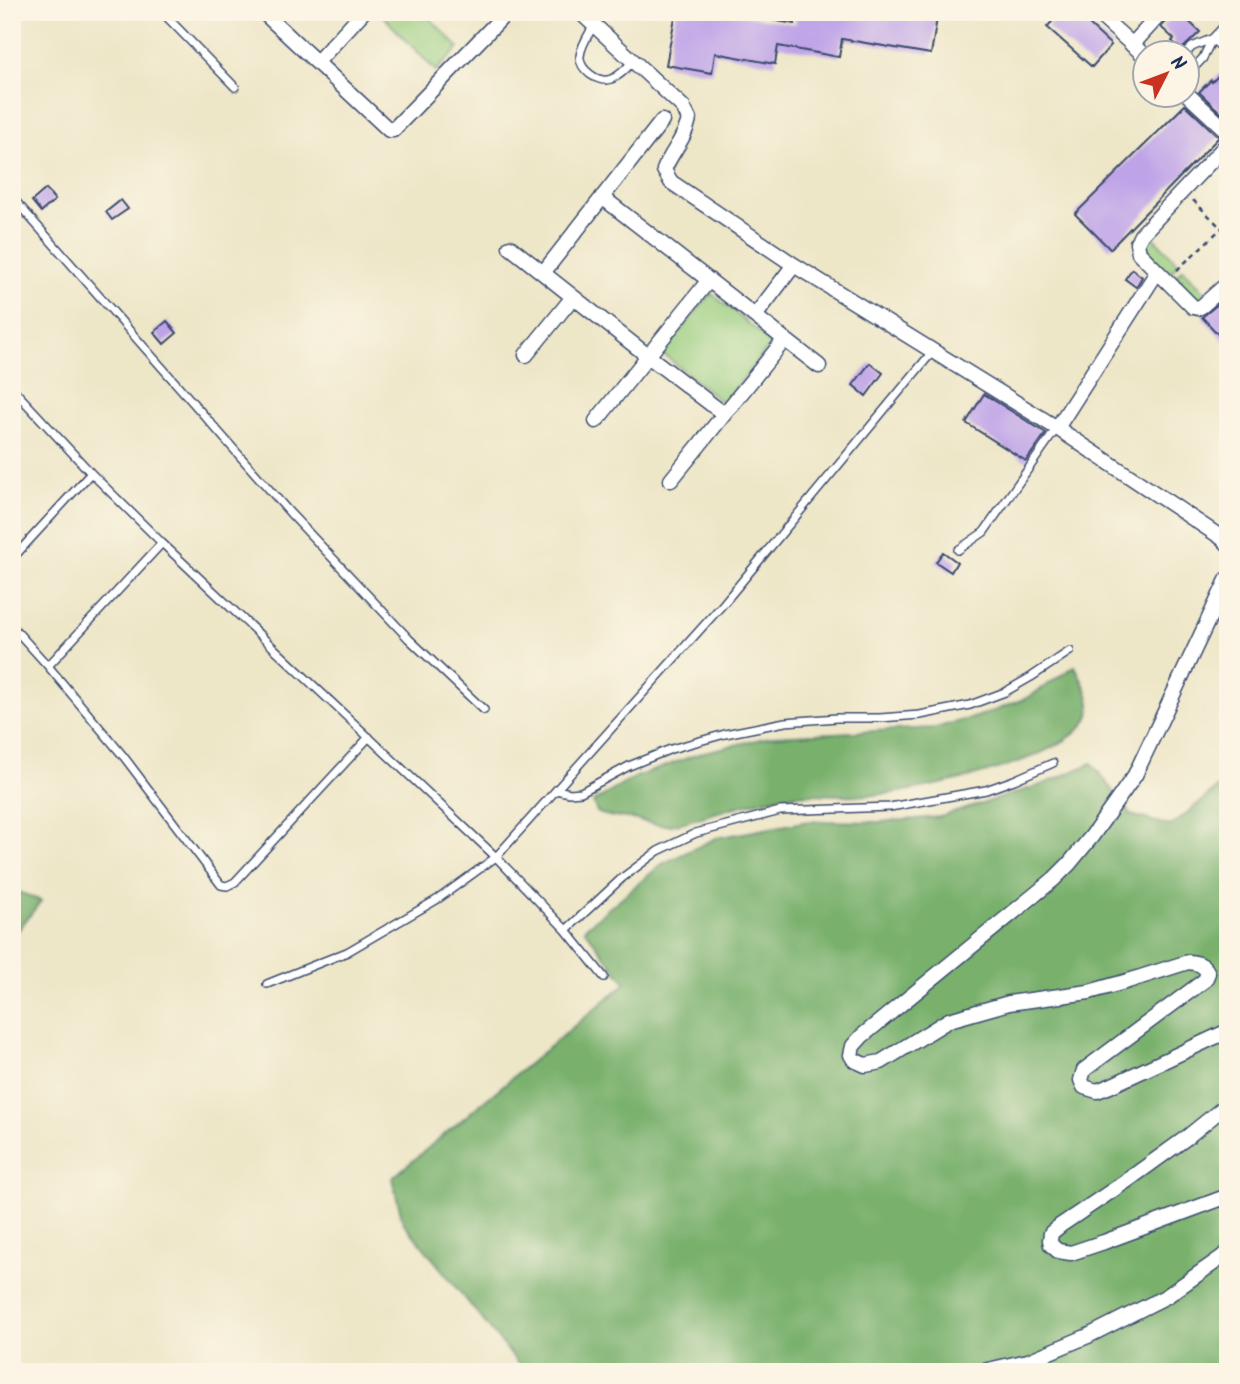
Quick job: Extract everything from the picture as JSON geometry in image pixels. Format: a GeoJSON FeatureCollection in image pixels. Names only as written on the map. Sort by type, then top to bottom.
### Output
{"type":"FeatureCollection","features":[{"type":"Feature","properties":{"kind":"street"},"geometry":{"type":"LineString","coordinates":[[263,12],[389,130],[393,130],[507,12]]}},
{"type":"Feature","properties":{"kind":"street"},"geometry":{"type":"LineString","coordinates":[[317,62],[363,12]]}},
{"type":"Feature","properties":{"kind":"street"},"geometry":{"type":"LineString","coordinates":[[580,12],[683,107],[690,119],[686,133],[664,170],[671,181],[794,265],[1057,428],[1228,544]]}},
{"type":"Feature","properties":{"kind":"street"},"geometry":{"type":"LineString","coordinates":[[1096,12],[1132,45]]}},
{"type":"Feature","properties":{"kind":"street"},"geometry":{"type":"LineString","coordinates":[[1138,38],[1162,12]]}},
{"type":"Feature","properties":{"kind":"street"},"geometry":{"type":"LineString","coordinates":[[1202,108],[1228,132]]}},
{"type":"Feature","properties":{"kind":"street"},"geometry":{"type":"LineString","coordinates":[[543,273],[662,121]]}},
{"type":"Feature","properties":{"kind":"street"},"geometry":{"type":"LineString","coordinates":[[1228,143],[1141,235],[1137,243],[1139,253],[1193,307],[1202,306],[1228,284]]}},
{"type":"Feature","properties":{"kind":"street"},"geometry":{"type":"LineString","coordinates":[[602,197],[819,366]]}},
{"type":"Feature","properties":{"kind":"street"},"geometry":{"type":"LineString","coordinates":[[510,247],[724,414]]}},
{"type":"Feature","properties":{"kind":"street"},"geometry":{"type":"LineString","coordinates":[[755,316],[794,265]]}},
{"type":"Feature","properties":{"kind":"street"},"geometry":{"type":"LineString","coordinates":[[1057,428],[1161,277]]}},
{"type":"Feature","properties":{"kind":"street"},"geometry":{"type":"LineString","coordinates":[[596,421],[709,280]]}},
{"type":"Feature","properties":{"kind":"street"},"geometry":{"type":"LineString","coordinates":[[526,355],[573,297]]}},
{"type":"Feature","properties":{"kind":"street"},"geometry":{"type":"LineString","coordinates":[[671,480],[785,339]]}},
{"type":"Feature","properties":{"kind":"street"},"geometry":{"type":"LineString","coordinates":[[1228,578],[1135,775],[1092,836],[1054,879],[862,1037],[853,1046],[851,1055],[854,1060],[865,1065],[881,1062],[949,1020],[1009,1003],[1089,992],[1188,962],[1205,968],[1208,973],[1205,980],[1084,1070],[1081,1080],[1084,1087],[1097,1091],[1110,1086],[1228,1031]]}},
{"type":"Feature","properties":{"kind":"street"},"geometry":{"type":"LineString","coordinates":[[1228,1104],[1186,1138],[1061,1225],[1051,1233],[1051,1245],[1058,1251],[1071,1253],[1228,1196]]}},
{"type":"Feature","properties":{"kind":"street"},"geometry":{"type":"LineString","coordinates":[[979,1372],[1028,1361],[1088,1336],[1167,1297],[1228,1253]]}},
{"type":"Feature","properties":{"kind":"lane"},"geometry":{"type":"LineString","coordinates":[[162,12],[235,87]]}},
{"type":"Feature","properties":{"kind":"lane"},"geometry":{"type":"LineString","coordinates":[[1202,59],[1212,39],[1228,22]]}},
{"type":"Feature","properties":{"kind":"lane"},"geometry":{"type":"LineString","coordinates":[[594,25],[581,49],[580,63],[586,71],[607,81],[615,78],[633,61]]}},
{"type":"Feature","properties":{"kind":"lane"},"geometry":{"type":"LineString","coordinates":[[1202,43],[1212,39]]}},
{"type":"Feature","properties":{"kind":"lane"},"geometry":{"type":"LineString","coordinates":[[1212,39],[1228,53]]}},
{"type":"Feature","properties":{"kind":"lane"},"geometry":{"type":"LineString","coordinates":[[12,197],[289,513],[409,639],[484,710]]}},
{"type":"Feature","properties":{"kind":"lane"},"geometry":{"type":"LineString","coordinates":[[267,984],[347,951],[438,899],[496,857],[723,603],[933,351]]}},
{"type":"Feature","properties":{"kind":"lane"},"geometry":{"type":"LineString","coordinates":[[12,388],[162,544],[496,857],[566,930],[604,977]]}},
{"type":"Feature","properties":{"kind":"lane"},"geometry":{"type":"LineString","coordinates":[[958,550],[984,532],[1057,428]]}},
{"type":"Feature","properties":{"kind":"lane"},"geometry":{"type":"LineString","coordinates":[[12,559],[91,473]]}},
{"type":"Feature","properties":{"kind":"lane"},"geometry":{"type":"LineString","coordinates":[[48,666],[162,544]]}},
{"type":"Feature","properties":{"kind":"lane"},"geometry":{"type":"LineString","coordinates":[[12,626],[124,757],[221,885],[227,886],[235,882],[369,737]]}},
{"type":"Feature","properties":{"kind":"lane"},"geometry":{"type":"LineString","coordinates":[[556,790],[581,792],[629,766],[671,749],[737,732],[785,723],[837,718],[920,715],[970,705],[1005,692],[1070,651]]}},
{"type":"Feature","properties":{"kind":"lane"},"geometry":{"type":"LineString","coordinates":[[566,930],[622,878],[658,851],[696,833],[780,811],[890,807],[986,790],[1053,763]]}},
{"type":"Feature","properties":{"kind":"path"},"geometry":{"type":"LineString","coordinates":[[1184,190],[1226,231],[1221,236],[1228,243]]}},
{"type":"Feature","properties":{"kind":"path"},"geometry":{"type":"LineString","coordinates":[[1161,277],[1228,222]]}},
{"type":"Feature","properties":{"kind":"green space"},"geometry":{"type":"Polygon","coordinates":[[[379,12],[424,12],[459,48],[436,71],[379,12]]]}},
{"type":"Feature","properties":{"kind":"green space"},"geometry":{"type":"Polygon","coordinates":[[[1150,234],[1179,264],[1168,274],[1148,252],[1147,241],[1150,234]]]}},
{"type":"Feature","properties":{"kind":"green space"},"geometry":{"type":"Polygon","coordinates":[[[1183,269],[1208,295],[1202,300],[1195,301],[1172,279],[1183,269]]]}},
{"type":"Feature","properties":{"kind":"green space"},"geometry":{"type":"Polygon","coordinates":[[[711,293],[772,343],[723,403],[662,353],[711,293]]]}},
{"type":"Feature","properties":{"kind":"green space"},"geometry":{"type":"Polygon","coordinates":[[[1075,666],[1086,688],[1090,706],[1080,728],[1059,744],[995,770],[894,793],[803,794],[775,798],[669,825],[605,815],[597,812],[593,802],[636,777],[704,752],[774,736],[935,728],[986,714],[1029,697],[1075,666]]]}},
{"type":"Feature","properties":{"kind":"green space"},"geometry":{"type":"Polygon","coordinates":[[[1092,763],[1131,815],[1171,826],[1228,779],[1228,1372],[525,1372],[403,1222],[392,1178],[626,983],[584,929],[662,864],[716,838],[809,821],[880,822],[940,817],[1044,784],[1092,763]]]}},
{"type":"Feature","properties":{"kind":"green space"},"geometry":{"type":"Polygon","coordinates":[[[12,889],[41,901],[12,938],[12,889]]]}},
{"type":"Feature","properties":{"kind":"building"},"geometry":{"type":"Polygon","coordinates":[[[676,12],[726,12],[795,24],[797,12],[831,12],[857,17],[858,12],[938,12],[931,54],[842,39],[839,57],[778,46],[775,64],[715,53],[712,73],[666,65],[676,12]]]}},
{"type":"Feature","properties":{"kind":"building"},"geometry":{"type":"Polygon","coordinates":[[[1061,12],[1075,12],[1111,45],[1092,67],[1047,27],[1061,12]]]}},
{"type":"Feature","properties":{"kind":"building"},"geometry":{"type":"Polygon","coordinates":[[[1171,12],[1179,12],[1200,32],[1194,38],[1173,38],[1161,27],[1170,18],[1171,12]]]}},
{"type":"Feature","properties":{"kind":"building"},"geometry":{"type":"Polygon","coordinates":[[[1228,66],[1228,110],[1223,115],[1202,95],[1202,89],[1211,80],[1212,82],[1228,66]]]}},
{"type":"Feature","properties":{"kind":"building"},"geometry":{"type":"Polygon","coordinates":[[[1182,108],[1188,108],[1219,137],[1110,249],[1075,214],[1182,108]]]}},
{"type":"Feature","properties":{"kind":"building"},"geometry":{"type":"Polygon","coordinates":[[[46,189],[55,200],[41,212],[32,201],[46,189]]]}},
{"type":"Feature","properties":{"kind":"building"},"geometry":{"type":"Polygon","coordinates":[[[121,200],[128,209],[112,220],[106,212],[121,200]]]}},
{"type":"Feature","properties":{"kind":"building"},"geometry":{"type":"Polygon","coordinates":[[[1132,269],[1142,277],[1136,287],[1125,279],[1132,269]]]}},
{"type":"Feature","properties":{"kind":"building"},"geometry":{"type":"Polygon","coordinates":[[[1228,296],[1228,345],[1202,317],[1228,296]]]}},
{"type":"Feature","properties":{"kind":"building"},"geometry":{"type":"Polygon","coordinates":[[[167,321],[177,333],[164,344],[154,332],[167,321]]]}},
{"type":"Feature","properties":{"kind":"building"},"geometry":{"type":"Polygon","coordinates":[[[870,363],[883,373],[866,396],[853,385],[870,363]]]}},
{"type":"Feature","properties":{"kind":"building"},"geometry":{"type":"Polygon","coordinates":[[[984,394],[1046,433],[1026,461],[966,423],[984,394]]]}},
{"type":"Feature","properties":{"kind":"building"},"geometry":{"type":"Polygon","coordinates":[[[943,552],[957,562],[951,572],[936,562],[943,552]]]}}]}
